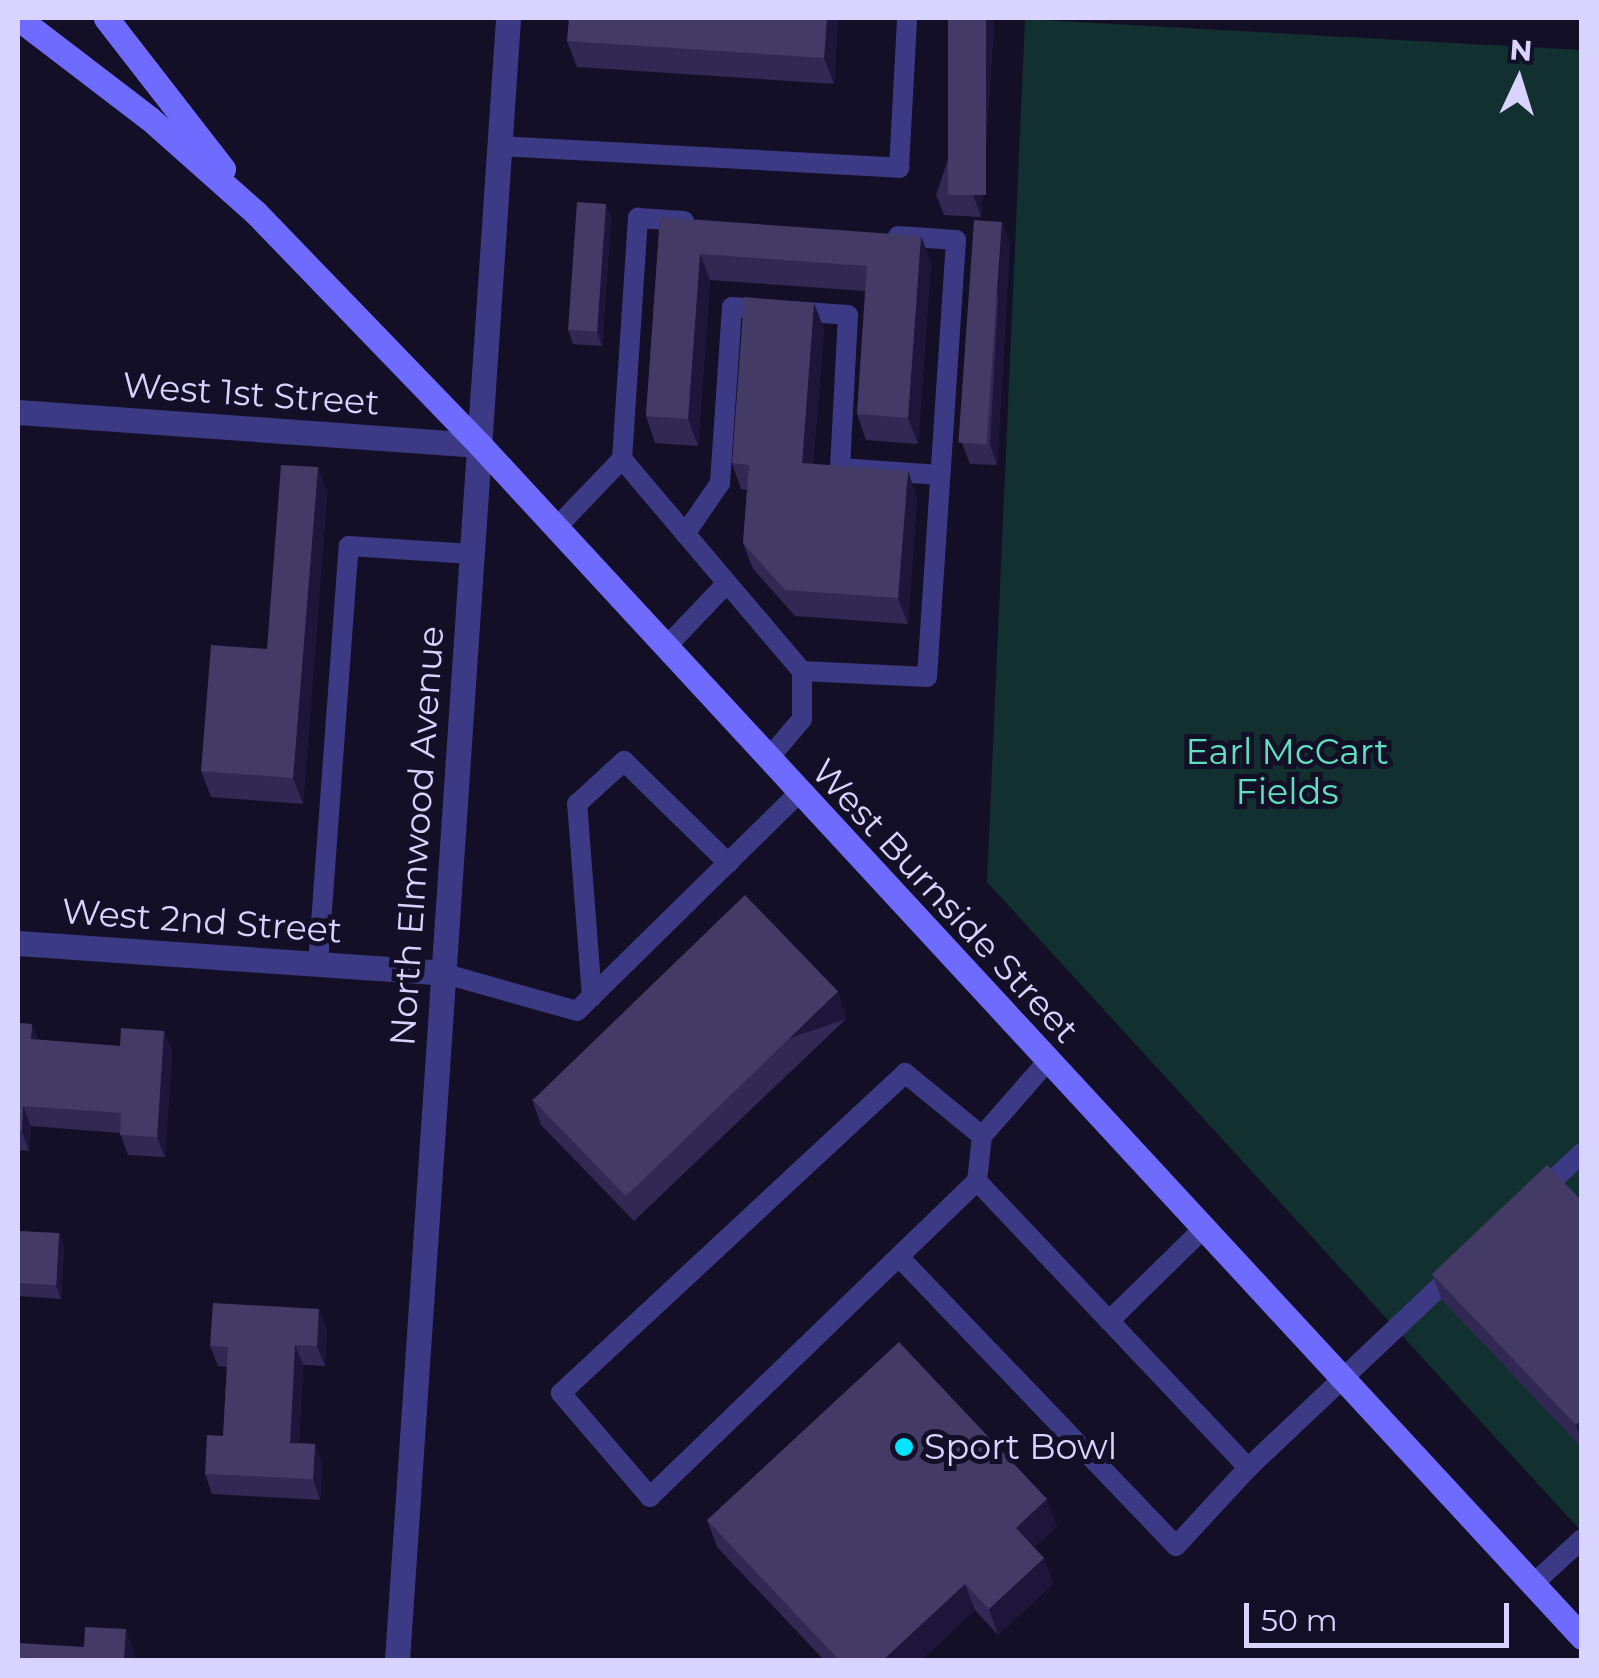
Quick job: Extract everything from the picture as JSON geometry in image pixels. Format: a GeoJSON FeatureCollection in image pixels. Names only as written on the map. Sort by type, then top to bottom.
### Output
{"type":"FeatureCollection","features":[{"type":"Feature","properties":{"kind":"main road","name":"West Burnside Street"},"geometry":{"type":"LineString","coordinates":[[18,18],[149,118],[256,213],[480,445],[1046,1063],[1582,1637]]}},
{"type":"Feature","properties":{"kind":"main road","name":"West Burnside Street"},"geometry":{"type":"LineString","coordinates":[[106,18],[256,213]]}},
{"type":"Feature","properties":{"kind":"street","name":"North Elmwood Avenue"},"geometry":{"type":"LineString","coordinates":[[397,1660],[508,18]]}},
{"type":"Feature","properties":{"kind":"street","name":"West 1st Street"},"geometry":{"type":"LineString","coordinates":[[18,412],[480,445]]}},
{"type":"Feature","properties":{"kind":"street","name":"West 2nd Street"},"geometry":{"type":"LineString","coordinates":[[18,943],[442,973]]}},
{"type":"Feature","properties":{"kind":"lane"},"geometry":{"type":"LineString","coordinates":[[500,146],[899,168],[907,18]]}},
{"type":"Feature","properties":{"kind":"lane"},"geometry":{"type":"LineString","coordinates":[[556,528],[622,459],[638,218],[698,222]]}},
{"type":"Feature","properties":{"kind":"lane"},"geometry":{"type":"LineString","coordinates":[[802,671],[927,677],[956,240],[876,235]]}},
{"type":"Feature","properties":{"kind":"lane"},"geometry":{"type":"LineString","coordinates":[[685,534],[720,483],[732,307],[848,315],[840,468],[940,475]]}},
{"type":"Feature","properties":{"kind":"lane"},"geometry":{"type":"LineString","coordinates":[[622,459],[802,671],[802,720],[768,760]]}},
{"type":"Feature","properties":{"kind":"lane"},"geometry":{"type":"LineString","coordinates":[[318,964],[349,546],[472,554]]}},
{"type":"Feature","properties":{"kind":"lane"},"geometry":{"type":"LineString","coordinates":[[666,648],[727,583]]}},
{"type":"Feature","properties":{"kind":"lane"},"geometry":{"type":"LineString","coordinates":[[592,997],[577,804],[624,760],[728,863]]}},
{"type":"Feature","properties":{"kind":"lane"},"geometry":{"type":"LineString","coordinates":[[442,973],[577,1011],[799,793]]}},
{"type":"Feature","properties":{"kind":"lane"},"geometry":{"type":"LineString","coordinates":[[982,1136],[905,1073],[562,1393],[650,1497],[977,1181],[982,1136],[1046,1063]]}},
{"type":"Feature","properties":{"kind":"lane"},"geometry":{"type":"LineString","coordinates":[[1525,1206],[1582,1153]]}},
{"type":"Feature","properties":{"kind":"lane"},"geometry":{"type":"LineString","coordinates":[[977,1181],[1248,1468]]}},
{"type":"Feature","properties":{"kind":"lane"},"geometry":{"type":"LineString","coordinates":[[1108,1321],[1202,1231]]}},
{"type":"Feature","properties":{"kind":"lane"},"geometry":{"type":"LineString","coordinates":[[899,1257],[1176,1546],[1248,1468],[1468,1260]]}},
{"type":"Feature","properties":{"kind":"lane"},"geometry":{"type":"LineString","coordinates":[[1532,1585],[1582,1539]]}},
{"type":"Feature","properties":{"kind":"green space","name":"Earl McCart Fields"},"geometry":{"type":"Polygon","coordinates":[[[1025,19],[1581,50],[1581,1531],[987,882],[1025,19]]]}},
{"type":"Feature","properties":{"kind":"building"},"geometry":{"type":"Polygon","coordinates":[[[569,18],[827,18],[824,58],[567,41],[569,18]]]}},
{"type":"Feature","properties":{"kind":"building"},"geometry":{"type":"Polygon","coordinates":[[[948,18],[986,18],[986,195],[948,195],[948,18]]]}},
{"type":"Feature","properties":{"kind":"building"},"geometry":{"type":"Polygon","coordinates":[[[577,202],[606,204],[597,332],[568,330],[577,202]]]}},
{"type":"Feature","properties":{"kind":"building"},"geometry":{"type":"Polygon","coordinates":[[[660,217],[921,236],[908,418],[857,414],[867,266],[700,254],[688,419],[646,416],[660,217]]]}},
{"type":"Feature","properties":{"kind":"building"},"geometry":{"type":"Polygon","coordinates":[[[974,220],[1002,222],[986,444],[958,442],[974,220]]]}},
{"type":"Feature","properties":{"kind":"building"},"geometry":{"type":"Polygon","coordinates":[[[744,297],[814,303],[802,463],[908,471],[898,598],[785,590],[743,543],[749,465],[732,463],[744,297]]]}},
{"type":"Feature","properties":{"kind":"building"},"geometry":{"type":"Polygon","coordinates":[[[281,465],[318,467],[293,778],[201,771],[211,645],[267,649],[281,465]]]}},
{"type":"Feature","properties":{"kind":"building"},"geometry":{"type":"Polygon","coordinates":[[[745,895],[838,991],[626,1196],[533,1100],[745,895]]]}},
{"type":"Feature","properties":{"kind":"building"},"geometry":{"type":"Polygon","coordinates":[[[18,1023],[32,1024],[31,1039],[120,1046],[121,1028],[164,1031],[157,1137],[120,1135],[121,1113],[23,1106],[22,1131],[18,1130],[18,1023]]]}},
{"type":"Feature","properties":{"kind":"building"},"geometry":{"type":"Polygon","coordinates":[[[1547,1165],[1582,1201],[1582,1419],[1576,1425],[1432,1274],[1547,1165]]]}},
{"type":"Feature","properties":{"kind":"building"},"geometry":{"type":"Polygon","coordinates":[[[18,1231],[59,1233],[56,1285],[18,1283],[18,1231]]]}},
{"type":"Feature","properties":{"kind":"building"},"geometry":{"type":"Polygon","coordinates":[[[213,1303],[319,1309],[317,1346],[295,1345],[290,1443],[315,1444],[313,1479],[205,1474],[207,1435],[223,1436],[228,1347],[210,1346],[213,1303]]]}},
{"type":"Feature","properties":{"kind":"building","name":"Sport Bowl"},"geometry":{"type":"Polygon","coordinates":[[[899,1342],[1047,1499],[1016,1528],[1044,1558],[989,1609],[965,1584],[883,1660],[839,1660],[707,1520],[899,1342]]]}},
{"type":"Feature","properties":{"kind":"building"},"geometry":{"type":"Polygon","coordinates":[[[85,1627],[126,1629],[124,1660],[18,1660],[18,1643],[84,1647],[85,1627]]]}},
{"type":"Feature","properties":{"kind":"place","name":"Sport Bowl"},"geometry":{"type":"Point","coordinates":[904,1447]}}]}
